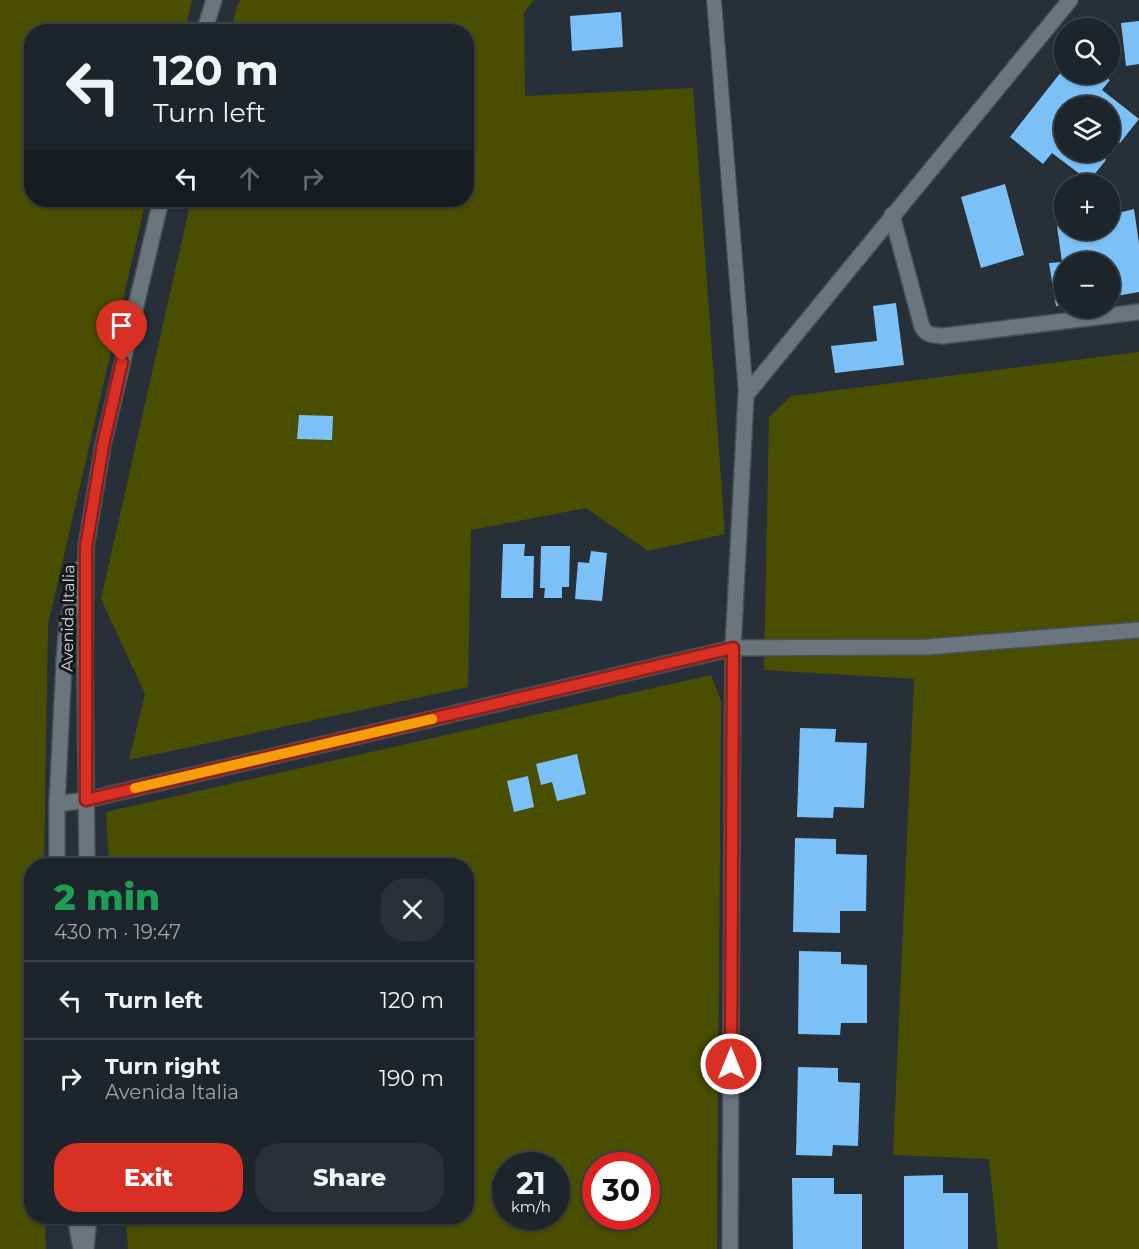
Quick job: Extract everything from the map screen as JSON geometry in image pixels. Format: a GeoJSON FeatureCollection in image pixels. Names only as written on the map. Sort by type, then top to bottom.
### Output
{"type":"FeatureCollection","features":[{"type":"Feature","properties":{"kind":"street"},"geometry":{"type":"LineString","coordinates":[[206,24],[214,0]]}},
{"type":"Feature","properties":{"kind":"street"},"geometry":{"type":"LineString","coordinates":[[730,1249],[733,648],[746,395],[1070,0]]}},
{"type":"Feature","properties":{"kind":"street","name":"Avenida Italia"},"geometry":{"type":"LineString","coordinates":[[87,858],[86,547],[103,445],[159,207]]}},
{"type":"Feature","properties":{"kind":"street"},"geometry":{"type":"LineString","coordinates":[[892,215],[922,327],[925,333],[930,335],[943,336],[1139,312]]}},
{"type":"Feature","properties":{"kind":"street"},"geometry":{"type":"LineString","coordinates":[[57,858],[57,804],[68,625],[86,547]]}},
{"type":"Feature","properties":{"kind":"street"},"geometry":{"type":"LineString","coordinates":[[57,804],[86,800],[733,648],[927,647],[1139,630]]}},
{"type":"Feature","properties":{"kind":"street"},"geometry":{"type":"LineString","coordinates":[[77,1224],[84,1249]]}},
{"type":"Feature","properties":{"kind":"street"},"geometry":{"type":"LineString","coordinates":[[84,1249],[88,1224]]}},
{"type":"Feature","properties":{"kind":"lane"},"geometry":{"type":"LineString","coordinates":[[714,0],[746,395]]}},
{"type":"Feature","properties":{"kind":"shaded area"},"geometry":{"type":"Polygon","coordinates":[[[0,0],[192,0],[187,24],[24,24],[24,207],[144,207],[48,625],[44,858],[24,858],[24,1224],[45,1224],[46,1249],[0,1249],[0,0]]]}},
{"type":"Feature","properties":{"kind":"shaded area"},"geometry":{"type":"Polygon","coordinates":[[[241,0],[534,0],[524,13],[525,96],[693,88],[725,534],[648,551],[586,508],[471,530],[468,687],[129,760],[145,694],[101,599],[189,207],[474,207],[474,24],[233,24],[237,6],[241,0]]]}},
{"type":"Feature","properties":{"kind":"shaded area"},"geometry":{"type":"Polygon","coordinates":[[[1139,352],[1139,1249],[998,1249],[989,1159],[893,1155],[914,679],[764,670],[769,417],[791,396],[1139,352]]]}},
{"type":"Feature","properties":{"kind":"shaded area"},"geometry":{"type":"Polygon","coordinates":[[[711,675],[721,701],[717,1249],[128,1249],[126,1224],[474,1224],[474,858],[109,858],[106,812],[711,675]]]}},
{"type":"Feature","properties":{"kind":"building"},"geometry":{"type":"Polygon","coordinates":[[[621,12],[623,47],[572,51],[570,16],[621,12]]]}},
{"type":"Feature","properties":{"kind":"building"},"geometry":{"type":"Polygon","coordinates":[[[1139,21],[1139,64],[1126,66],[1121,23],[1139,21]]]}},
{"type":"Feature","properties":{"kind":"building"},"geometry":{"type":"Polygon","coordinates":[[[1054,81],[1054,84],[1107,84],[1102,90],[1110,96],[1054,96],[1054,155],[1052,153],[1043,164],[1010,137],[1054,81]]]}},
{"type":"Feature","properties":{"kind":"building"},"geometry":{"type":"Polygon","coordinates":[[[1120,104],[1139,119],[1120,143],[1120,104]]]}},
{"type":"Feature","properties":{"kind":"building"},"geometry":{"type":"Polygon","coordinates":[[[1064,162],[1104,162],[1095,174],[1080,174],[1064,162]]]}},
{"type":"Feature","properties":{"kind":"building"},"geometry":{"type":"Polygon","coordinates":[[[1005,184],[1024,255],[981,268],[961,197],[1005,184]]]}},
{"type":"Feature","properties":{"kind":"building"},"geometry":{"type":"Polygon","coordinates":[[[1134,209],[1139,243],[1139,292],[1120,295],[1120,252],[1061,252],[1059,240],[1120,240],[1120,212],[1134,209]]]}},
{"type":"Feature","properties":{"kind":"building"},"geometry":{"type":"Polygon","coordinates":[[[1049,263],[1054,263],[1054,294],[1049,263]]]}},
{"type":"Feature","properties":{"kind":"building"},"geometry":{"type":"Polygon","coordinates":[[[896,303],[904,365],[835,373],[831,346],[877,341],[873,306],[896,303]]]}},
{"type":"Feature","properties":{"kind":"building"},"geometry":{"type":"Polygon","coordinates":[[[299,415],[333,416],[332,440],[297,439],[299,415]]]}},
{"type":"Feature","properties":{"kind":"building"},"geometry":{"type":"Polygon","coordinates":[[[503,544],[525,544],[524,556],[534,556],[533,598],[501,598],[503,544]]]}},
{"type":"Feature","properties":{"kind":"building"},"geometry":{"type":"Polygon","coordinates":[[[541,546],[570,546],[569,587],[562,587],[562,598],[544,598],[545,588],[540,588],[541,546]]]}},
{"type":"Feature","properties":{"kind":"building"},"geometry":{"type":"Polygon","coordinates":[[[591,551],[607,553],[602,601],[575,599],[578,562],[589,563],[591,551]]]}},
{"type":"Feature","properties":{"kind":"building"},"geometry":{"type":"Polygon","coordinates":[[[800,728],[836,729],[835,742],[867,743],[864,808],[834,807],[833,818],[797,817],[800,728]]]}},
{"type":"Feature","properties":{"kind":"building"},"geometry":{"type":"Polygon","coordinates":[[[577,754],[586,794],[557,801],[552,782],[541,785],[536,764],[577,754]]]}},
{"type":"Feature","properties":{"kind":"building"},"geometry":{"type":"Polygon","coordinates":[[[528,776],[534,807],[514,812],[507,781],[528,776]]]}},
{"type":"Feature","properties":{"kind":"building"},"geometry":{"type":"Polygon","coordinates":[[[795,838],[836,839],[836,854],[867,855],[866,911],[840,911],[840,933],[793,932],[795,838]]]}},
{"type":"Feature","properties":{"kind":"building"},"geometry":{"type":"Polygon","coordinates":[[[799,951],[841,952],[841,964],[867,965],[867,1023],[841,1023],[840,1035],[798,1034],[799,951]]]}},
{"type":"Feature","properties":{"kind":"building"},"geometry":{"type":"Polygon","coordinates":[[[798,1067],[838,1068],[838,1082],[860,1083],[858,1146],[833,1145],[832,1156],[796,1155],[798,1067]]]}},
{"type":"Feature","properties":{"kind":"building"},"geometry":{"type":"Polygon","coordinates":[[[943,1175],[943,1193],[968,1193],[968,1249],[904,1249],[904,1176],[943,1175]]]}},
{"type":"Feature","properties":{"kind":"building"},"geometry":{"type":"Polygon","coordinates":[[[792,1178],[834,1178],[834,1194],[862,1194],[862,1249],[793,1249],[792,1178]]]}},
{"type":"Feature","properties":{"kind":"slow traffic"},"geometry":{"type":"LineString","coordinates":[[135,788],[432,719]]}},
{"type":"Feature","properties":{"kind":"route"},"geometry":{"type":"LineString","coordinates":[[122,362],[103,445],[86,547],[86,800],[733,648],[731,1064]]}}]}
